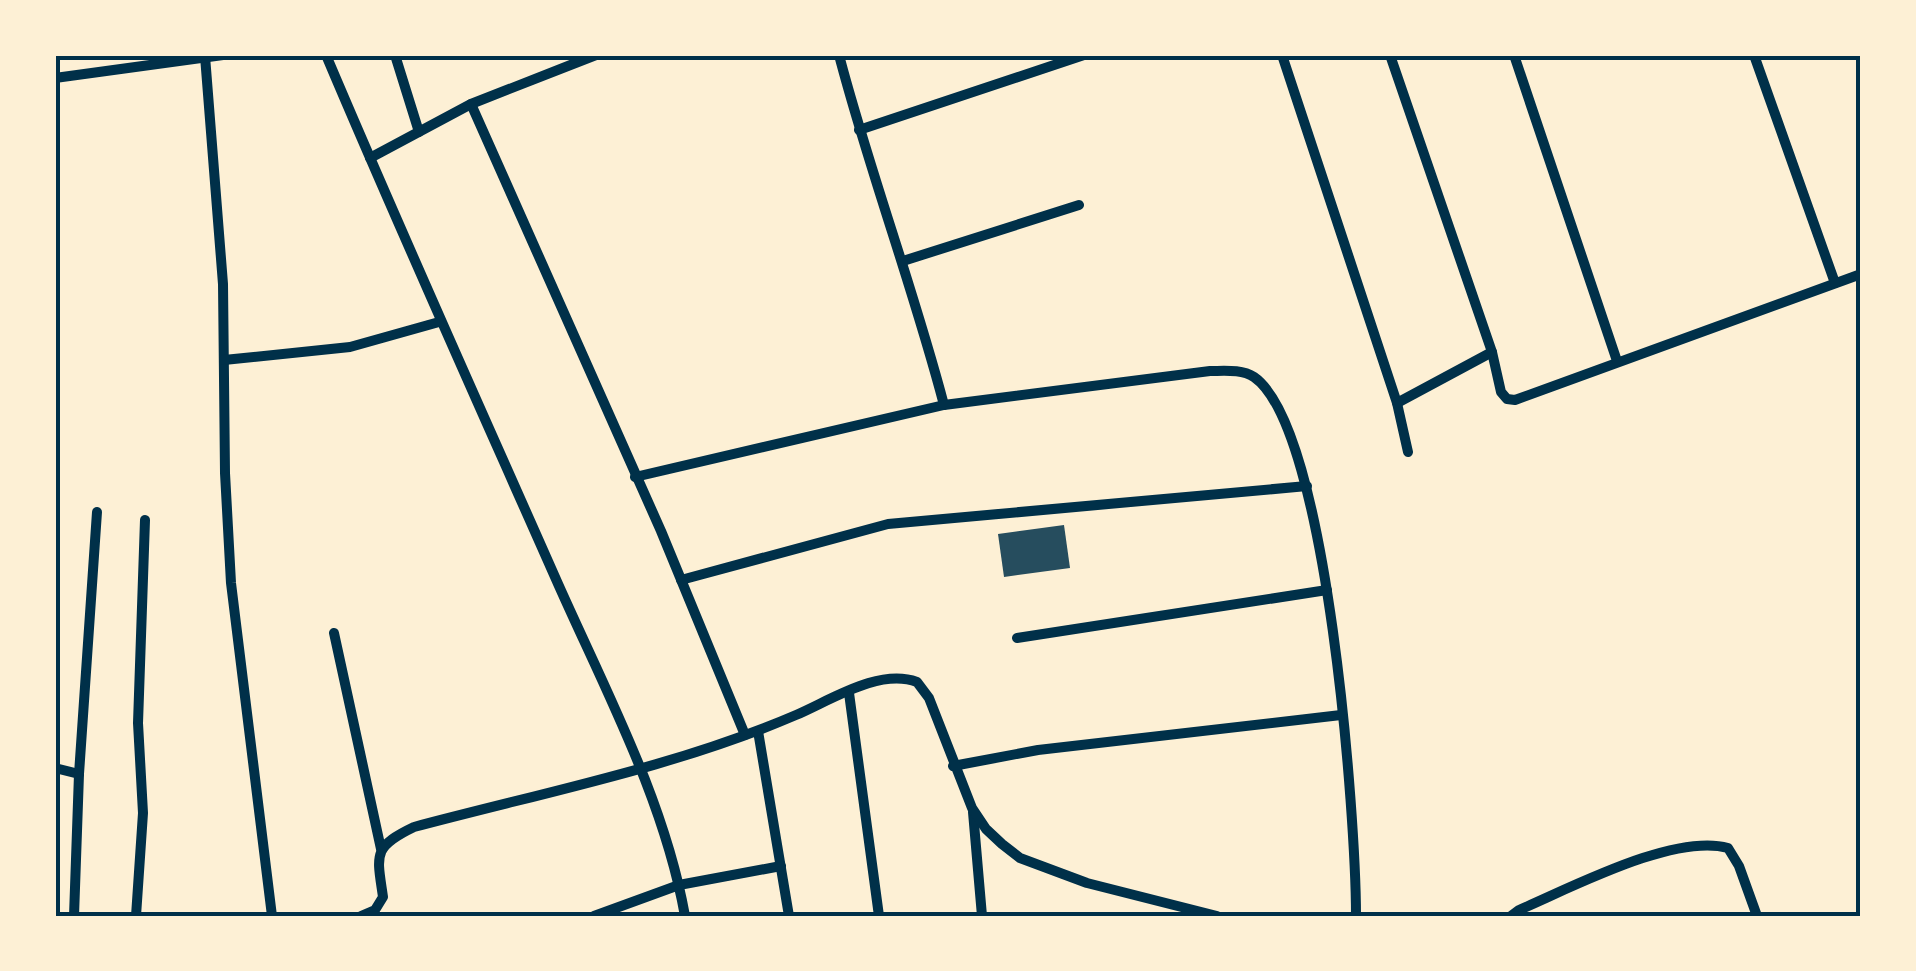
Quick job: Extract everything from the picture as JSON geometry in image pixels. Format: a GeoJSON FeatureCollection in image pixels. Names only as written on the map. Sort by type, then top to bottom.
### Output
{"type":"FeatureCollection","features":[{"type":"Feature","properties":{"kind":"street"},"geometry":{"type":"LineString","coordinates":[[55,78],[223,55]]}},
{"type":"Feature","properties":{"kind":"street"},"geometry":{"type":"LineString","coordinates":[[326,55],[439,322],[639,767],[679,885],[685,916]]}},
{"type":"Feature","properties":{"kind":"street"},"geometry":{"type":"LineString","coordinates":[[395,55],[419,132]]}},
{"type":"Feature","properties":{"kind":"street"},"geometry":{"type":"LineString","coordinates":[[370,158],[471,104],[596,55]]}},
{"type":"Feature","properties":{"kind":"street"},"geometry":{"type":"LineString","coordinates":[[839,55],[944,405]]}},
{"type":"Feature","properties":{"kind":"street"},"geometry":{"type":"LineString","coordinates":[[859,130],[1084,55]]}},
{"type":"Feature","properties":{"kind":"street"},"geometry":{"type":"LineString","coordinates":[[1282,55],[1397,403],[1408,452]]}},
{"type":"Feature","properties":{"kind":"street"},"geometry":{"type":"LineString","coordinates":[[1390,55],[1492,352],[1500,392],[1511,400],[1861,274]]}},
{"type":"Feature","properties":{"kind":"street"},"geometry":{"type":"LineString","coordinates":[[1514,55],[1618,362]]}},
{"type":"Feature","properties":{"kind":"street"},"geometry":{"type":"LineString","coordinates":[[1754,55],[1834,282]]}},
{"type":"Feature","properties":{"kind":"street"},"geometry":{"type":"LineString","coordinates":[[205,56],[223,284],[231,584],[272,916]]}},
{"type":"Feature","properties":{"kind":"street"},"geometry":{"type":"LineString","coordinates":[[471,104],[681,580],[745,735]]}},
{"type":"Feature","properties":{"kind":"street"},"geometry":{"type":"LineString","coordinates":[[903,261],[1079,205]]}},
{"type":"Feature","properties":{"kind":"street"},"geometry":{"type":"LineString","coordinates":[[224,360],[350,347],[439,322]]}},
{"type":"Feature","properties":{"kind":"street"},"geometry":{"type":"LineString","coordinates":[[1397,403],[1492,352]]}},
{"type":"Feature","properties":{"kind":"street"},"geometry":{"type":"LineString","coordinates":[[635,477],[944,405],[1210,371],[1236,371],[1253,376],[1270,394],[1287,424],[1306,486],[1327,590],[1355,850],[1356,916]]}},
{"type":"Feature","properties":{"kind":"street"},"geometry":{"type":"LineString","coordinates":[[681,580],[888,524],[1306,486]]}},
{"type":"Feature","properties":{"kind":"street"},"geometry":{"type":"LineString","coordinates":[[74,916],[79,774],[97,512]]}},
{"type":"Feature","properties":{"kind":"street"},"geometry":{"type":"LineString","coordinates":[[136,916],[143,813],[138,723],[145,520]]}},
{"type":"Feature","properties":{"kind":"street"},"geometry":{"type":"LineString","coordinates":[[1017,638],[1327,590]]}},
{"type":"Feature","properties":{"kind":"street"},"geometry":{"type":"LineString","coordinates":[[334,633],[381,848]]}},
{"type":"Feature","properties":{"kind":"street"},"geometry":{"type":"LineString","coordinates":[[361,916],[375,910],[383,898],[378,859],[381,848],[414,827],[758,731],[890,677],[917,682],[929,698],[972,808],[986,829],[1020,858],[1087,883],[1217,916]]}},
{"type":"Feature","properties":{"kind":"street"},"geometry":{"type":"LineString","coordinates":[[849,692],[879,916]]}},
{"type":"Feature","properties":{"kind":"street"},"geometry":{"type":"LineString","coordinates":[[953,766],[1073,745],[1342,715]]}},
{"type":"Feature","properties":{"kind":"street"},"geometry":{"type":"LineString","coordinates":[[758,731],[789,916]]}},
{"type":"Feature","properties":{"kind":"street"},"geometry":{"type":"LineString","coordinates":[[55,768],[79,774]]}},
{"type":"Feature","properties":{"kind":"street"},"geometry":{"type":"LineString","coordinates":[[972,808],[982,916]]}},
{"type":"Feature","properties":{"kind":"street"},"geometry":{"type":"LineString","coordinates":[[1512,916],[1665,850],[1709,843],[1728,848],[1758,916]]}},
{"type":"Feature","properties":{"kind":"street"},"geometry":{"type":"LineString","coordinates":[[594,916],[679,885],[782,866]]}},
{"type":"Feature","properties":{"kind":"building"},"geometry":{"type":"Polygon","coordinates":[[[1064,525],[1070,568],[1004,577],[998,534],[1064,525]]]}}]}
